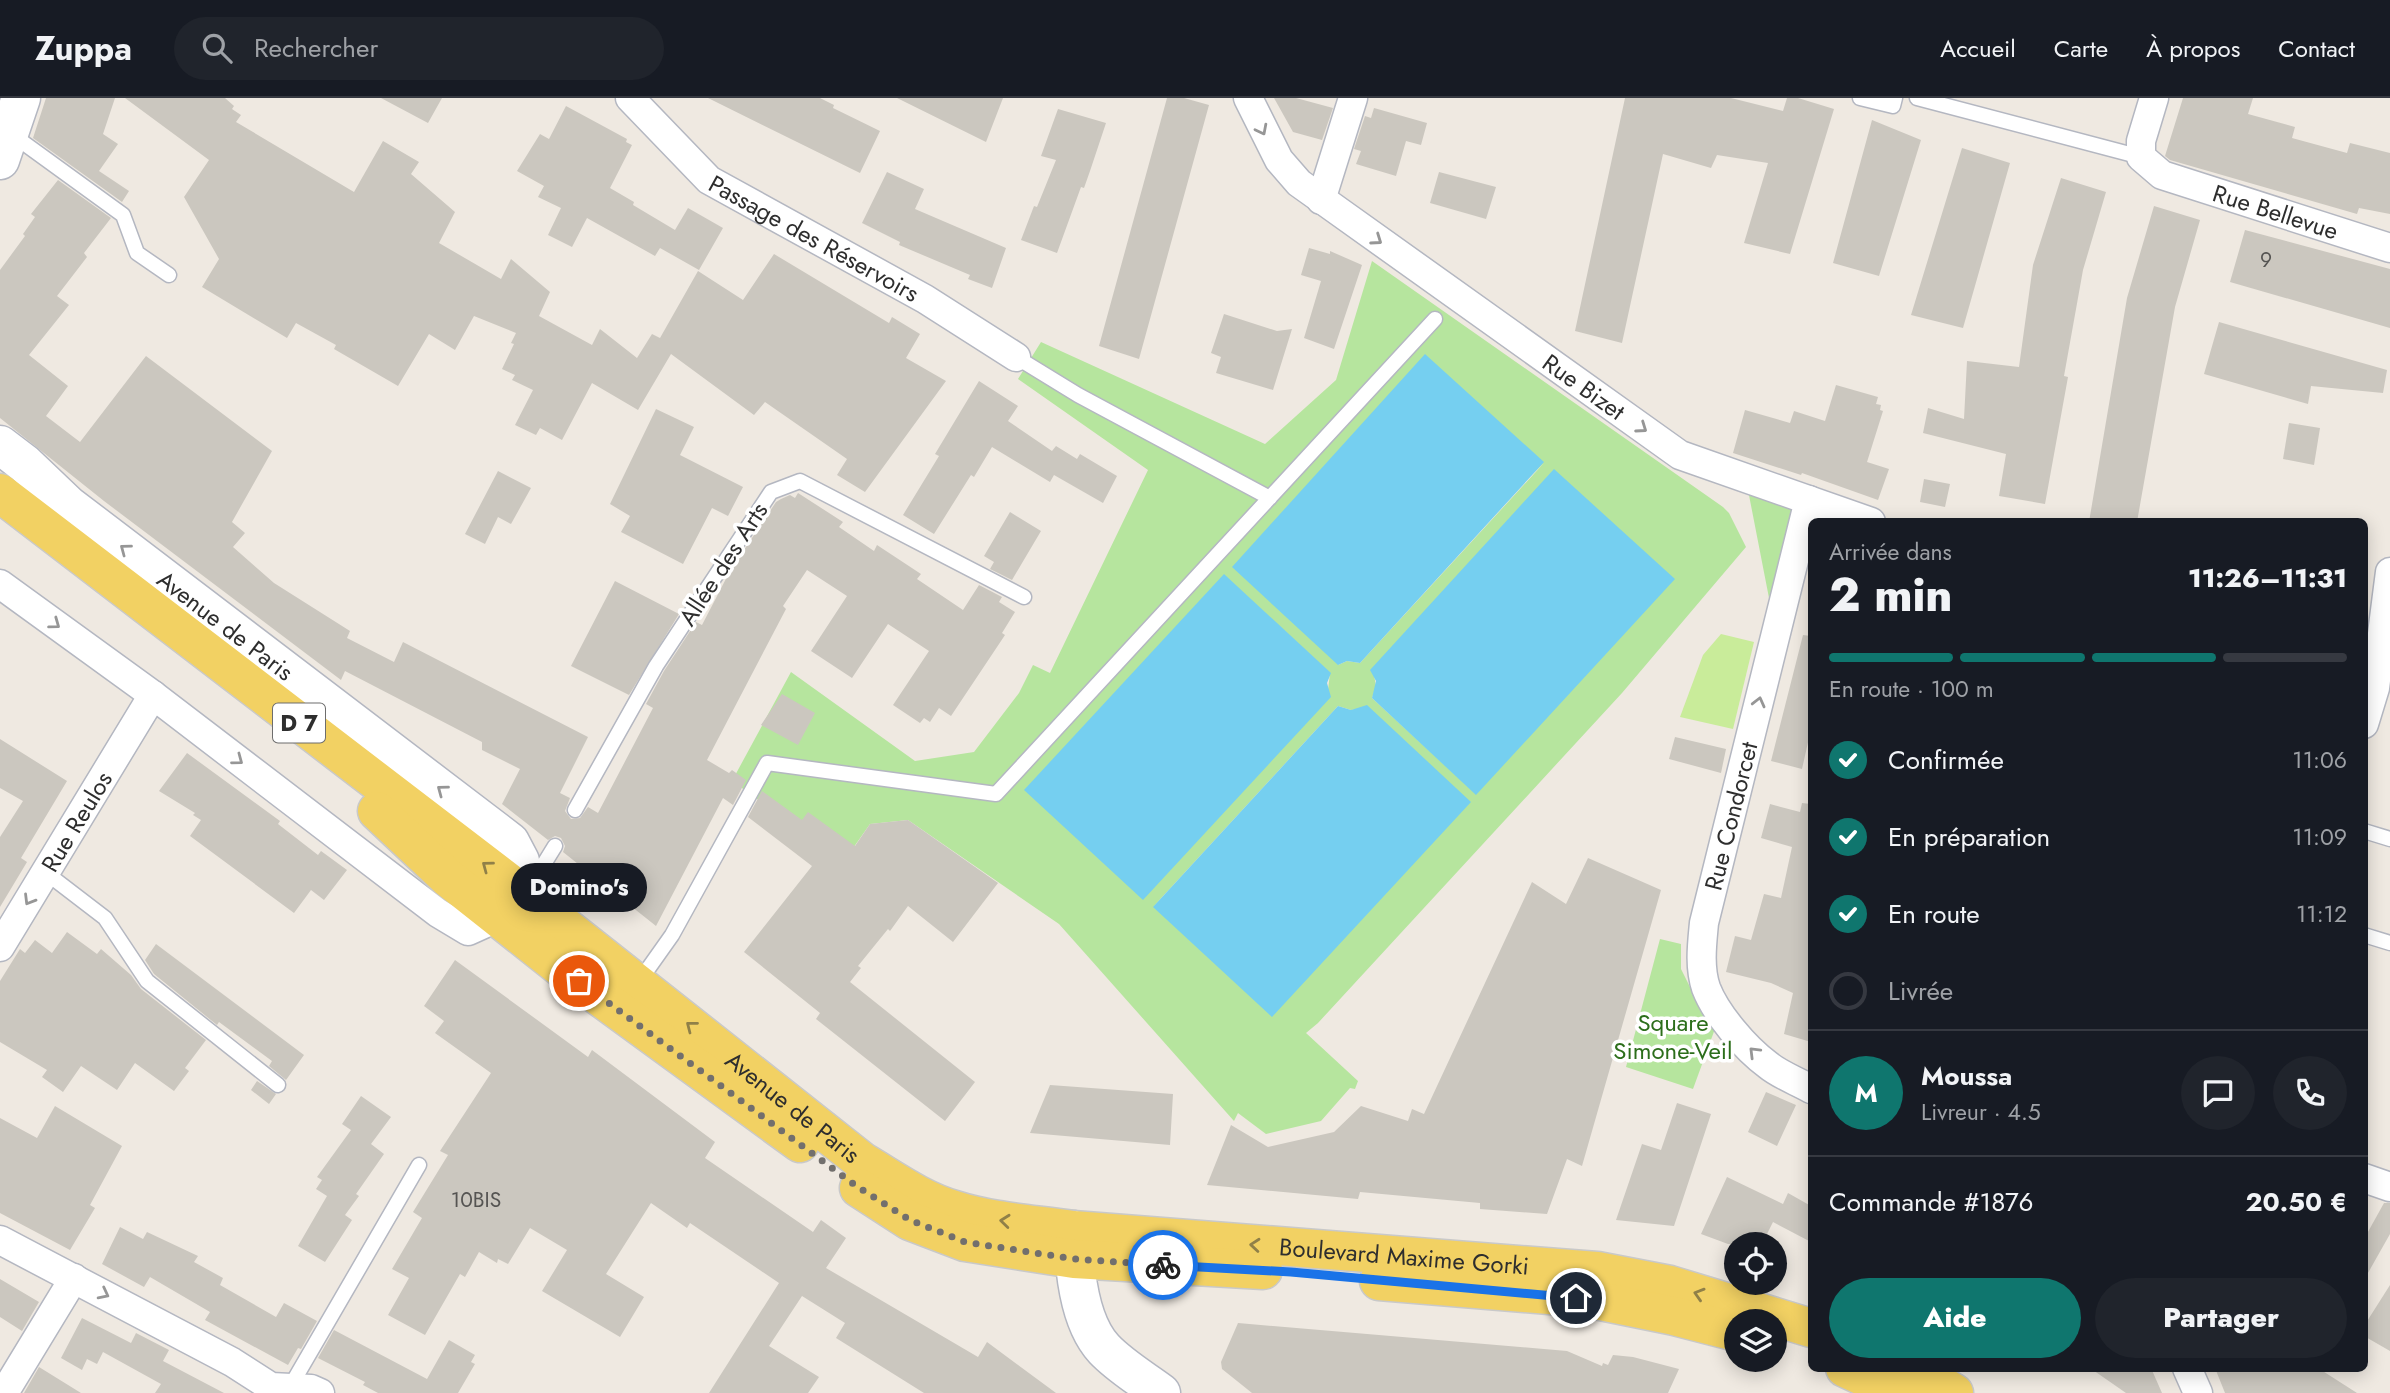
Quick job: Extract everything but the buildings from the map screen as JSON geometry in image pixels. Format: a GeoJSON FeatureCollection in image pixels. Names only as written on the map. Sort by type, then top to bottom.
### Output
{"type":"FeatureCollection","features":[{"type":"Feature","properties":{"kind":"main road","name":"Avenue de Paris"},"geometry":{"type":"LineString","coordinates":[[0,445],[25,464],[68,505],[510,842],[520,860],[512,906]]}},
{"type":"Feature","properties":{"kind":"main road","name":"Avenue de Paris"},"geometry":{"type":"LineString","coordinates":[[0,493],[512,906],[637,984],[863,1162],[952,1210],[1073,1244]]}},
{"type":"Feature","properties":{"kind":"main road","name":"Avenue de Paris"},"geometry":{"type":"LineString","coordinates":[[0,521],[373,808],[447,877],[512,906],[579,981],[855,1185],[910,1220],[965,1242],[1073,1244]]}},
{"type":"Feature","properties":{"kind":"main road","name":"Boulevard Maxime Gorki"},"geometry":{"type":"LineString","coordinates":[[1073,1244],[1597,1271],[1670,1285],[1808,1327]]}},
{"type":"Feature","properties":{"kind":"main road","name":"Boulevard Maxime Gorki"},"geometry":{"type":"LineString","coordinates":[[1073,1244],[1291,1272],[1585,1298],[1724,1329]]}},
{"type":"Feature","properties":{"kind":"main road"},"geometry":{"type":"LineString","coordinates":[[1073,1244],[1086,1318],[1096,1339],[1106,1351],[1160,1393]]}},
{"type":"Feature","properties":{"kind":"main road"},"geometry":{"type":"LineString","coordinates":[[1787,1347],[1808,1353]]}},
{"type":"Feature","properties":{"kind":"main road"},"geometry":{"type":"LineString","coordinates":[[1854,1372],[1899,1393]]}},
{"type":"Feature","properties":{"kind":"main road"},"geometry":{"type":"LineString","coordinates":[[1913,1372],[1954,1393]]}},
{"type":"Feature","properties":{"kind":"street","name":"Passage des Réservoirs"},"geometry":{"type":"LineString","coordinates":[[630,98],[709,180],[925,299],[1016,357]]}},
{"type":"Feature","properties":{"kind":"street","name":"Rue Bizet"},"geometry":{"type":"LineString","coordinates":[[1248,98],[1279,160],[1299,183],[1680,455],[1860,518]]}},
{"type":"Feature","properties":{"kind":"street"},"geometry":{"type":"LineString","coordinates":[[1321,200],[1353,98]]}},
{"type":"Feature","properties":{"kind":"street"},"geometry":{"type":"LineString","coordinates":[[2152,166],[2141,141],[2154,98]]}},
{"type":"Feature","properties":{"kind":"street","name":"Rue Bellevue"},"geometry":{"type":"LineString","coordinates":[[2152,166],[2390,248]]}},
{"type":"Feature","properties":{"kind":"street","name":"Rue Condorcet"},"geometry":{"type":"LineString","coordinates":[[1808,1087],[1768,1065],[1725,1021],[1706,986],[1701,958],[1704,922],[1809,500]]}},
{"type":"Feature","properties":{"kind":"street"},"geometry":{"type":"LineString","coordinates":[[2368,712],[2376,689],[2390,572]]}},
{"type":"Feature","properties":{"kind":"street"},"geometry":{"type":"LineString","coordinates":[[0,584],[153,695],[462,928],[467,931],[476,929],[512,906]]}},
{"type":"Feature","properties":{"kind":"street","name":"Rue Reulos"},"geometry":{"type":"LineString","coordinates":[[0,947],[153,695]]}},
{"type":"Feature","properties":{"kind":"street"},"geometry":{"type":"LineString","coordinates":[[2368,1179],[2390,1187]]}},
{"type":"Feature","properties":{"kind":"street"},"geometry":{"type":"LineString","coordinates":[[0,1240],[232,1362],[271,1387],[311,1389],[320,1393]]}},
{"type":"Feature","properties":{"kind":"street"},"geometry":{"type":"LineString","coordinates":[[5,1393],[74,1278]]}},
{"type":"Feature","properties":{"kind":"street"},"geometry":{"type":"LineString","coordinates":[[2189,1372],[2198,1393]]}},
{"type":"Feature","properties":{"kind":"lane"},"geometry":{"type":"LineString","coordinates":[[1860,98],[1893,106],[1895,98]]}},
{"type":"Feature","properties":{"kind":"lane"},"geometry":{"type":"LineString","coordinates":[[1917,98],[2152,166]]}},
{"type":"Feature","properties":{"kind":"lane"},"geometry":{"type":"LineString","coordinates":[[10,130],[123,215],[137,253],[169,275]]}},
{"type":"Feature","properties":{"kind":"lane"},"geometry":{"type":"LineString","coordinates":[[637,984],[672,935],[767,763],[996,794],[1435,319]]}},
{"type":"Feature","properties":{"kind":"lane"},"geometry":{"type":"LineString","coordinates":[[1016,357],[1078,395],[1270,498]]}},
{"type":"Feature","properties":{"kind":"lane","name":"Allée des Arts"},"geometry":{"type":"LineString","coordinates":[[575,810],[656,666],[771,492],[800,481],[1024,597]]}},
{"type":"Feature","properties":{"kind":"lane"},"geometry":{"type":"LineString","coordinates":[[2368,832],[2390,839]]}},
{"type":"Feature","properties":{"kind":"lane"},"geometry":{"type":"LineString","coordinates":[[512,906],[555,846]]}},
{"type":"Feature","properties":{"kind":"lane"},"geometry":{"type":"LineString","coordinates":[[46,872],[105,918],[147,981],[278,1086]]}},
{"type":"Feature","properties":{"kind":"lane"},"geometry":{"type":"LineString","coordinates":[[2368,936],[2390,943]]}},
{"type":"Feature","properties":{"kind":"lane"},"geometry":{"type":"LineString","coordinates":[[290,1387],[419,1165]]}},
{"type":"Feature","properties":{"kind":"green space"},"geometry":{"type":"Polygon","coordinates":[[[1372,261],[1723,507],[1729,513],[1746,547],[1622,693],[1306,1033],[1358,1081],[1355,1089],[1350,1088],[1321,1121],[1266,1134],[1238,1113],[1234,1121],[1059,924],[908,820],[870,824],[844,861],[732,781],[791,672],[915,761],[974,752],[1019,693],[1033,665],[1050,673],[1148,470],[1018,379],[1041,342],[1265,444],[1336,380],[1372,261]],[[1544,463],[1338,665],[1347,661],[1360,663],[1544,463]],[[1224,575],[1328,690],[1330,673],[1224,575]],[[1374,675],[1376,686],[1372,698],[1476,794],[1374,675]],[[1338,706],[1153,907],[1359,709],[1351,710],[1338,706]]]}},
{"type":"Feature","properties":{"kind":"green space"},"geometry":{"type":"Polygon","coordinates":[[[1748,490],[1796,511],[1769,598],[1748,490]]]}},
{"type":"Feature","properties":{"kind":"green space"},"geometry":{"type":"Polygon","coordinates":[[[1721,634],[1754,642],[1733,729],[1680,717],[1703,655],[1721,634]]]}},
{"type":"Feature","properties":{"kind":"green space","name":"Square Simone-Veil"},"geometry":{"type":"Polygon","coordinates":[[[1660,939],[1681,944],[1681,969],[1692,991],[1716,1026],[1693,1089],[1626,1067],[1660,939]]]}},
{"type":"Feature","properties":{"kind":"water"},"geometry":{"type":"Polygon","coordinates":[[[1425,354],[1544,462],[1360,663],[1347,661],[1338,665],[1232,567],[1425,354]]]}},
{"type":"Feature","properties":{"kind":"water"},"geometry":{"type":"Polygon","coordinates":[[[1554,469],[1675,579],[1476,795],[1372,698],[1376,681],[1370,670],[1554,469]]]}},
{"type":"Feature","properties":{"kind":"water"},"geometry":{"type":"Polygon","coordinates":[[[1224,574],[1331,673],[1327,683],[1331,697],[1143,900],[1024,790],[1224,574]]]}},
{"type":"Feature","properties":{"kind":"water"},"geometry":{"type":"Polygon","coordinates":[[[1367,705],[1471,802],[1272,1017],[1153,907],[1338,706],[1351,710],[1367,705]]]}},
{"type":"Feature","properties":{"kind":"way so far"},"geometry":{"type":"LineString","coordinates":[[579,981],[855,1185],[910,1220],[965,1242],[1074,1259],[1163,1265]]}},
{"type":"Feature","properties":{"kind":"place","name":"Domino's"},"geometry":{"type":"Point","coordinates":[579,981]}},
{"type":"Feature","properties":{"kind":"route"},"geometry":{"type":"LineString","coordinates":[[1163,1265],[1291,1272],[1576,1298]]}}]}
